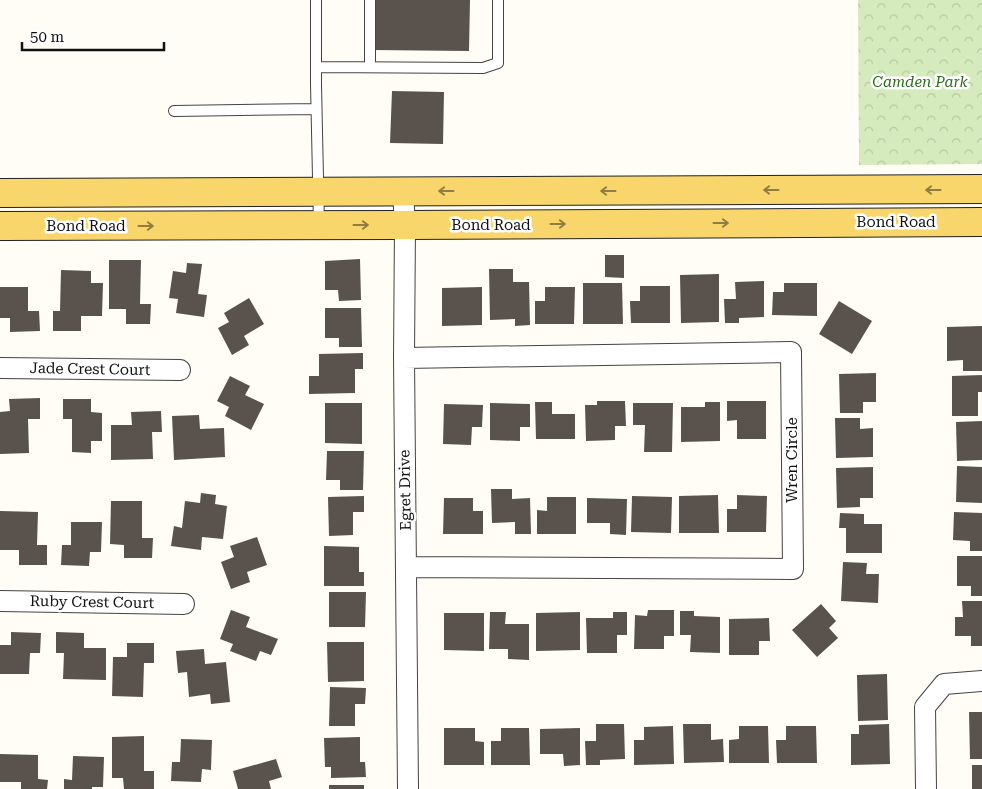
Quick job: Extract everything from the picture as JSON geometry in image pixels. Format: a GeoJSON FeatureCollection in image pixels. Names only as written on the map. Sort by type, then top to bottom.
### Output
{"type":"FeatureCollection","features":[{"type":"Feature","properties":{"kind":"main road"},"geometry":{"type":"LineString","coordinates":[[0,193],[982,189]]}},
{"type":"Feature","properties":{"kind":"main road","name":"Bond Road"},"geometry":{"type":"LineString","coordinates":[[0,226],[982,222]]}},
{"type":"Feature","properties":{"kind":"street","name":"Egret Drive"},"geometry":{"type":"LineString","coordinates":[[403,192],[405,225],[404,358],[408,789]]}},
{"type":"Feature","properties":{"kind":"street","name":"Wren Circle"},"geometry":{"type":"LineString","coordinates":[[404,358],[791,352],[793,569],[406,567]]}},
{"type":"Feature","properties":{"kind":"street","name":"Jade Crest Court"},"geometry":{"type":"LineString","coordinates":[[0,368],[180,370]]}},
{"type":"Feature","properties":{"kind":"street","name":"Ruby Crest Court"},"geometry":{"type":"LineString","coordinates":[[0,601],[184,604]]}},
{"type":"Feature","properties":{"kind":"street"},"geometry":{"type":"LineString","coordinates":[[926,789],[925,707],[944,684],[982,681]]}},
{"type":"Feature","properties":{"kind":"lane"},"geometry":{"type":"LineString","coordinates":[[316,0],[319,226]]}},
{"type":"Feature","properties":{"kind":"lane"},"geometry":{"type":"LineString","coordinates":[[370,0],[370,66]]}},
{"type":"Feature","properties":{"kind":"lane"},"geometry":{"type":"LineString","coordinates":[[316,67],[483,68],[498,63],[498,0]]}},
{"type":"Feature","properties":{"kind":"lane"},"geometry":{"type":"LineString","coordinates":[[174,111],[316,109]]}},
{"type":"Feature","properties":{"kind":"green space","name":"Camden Park"},"geometry":{"type":"Polygon","coordinates":[[[858,0],[982,0],[982,164],[859,165],[858,0]]]}},
{"type":"Feature","properties":{"kind":"building"},"geometry":{"type":"Polygon","coordinates":[[[373,0],[470,0],[469,51],[372,50],[373,0]]]}},
{"type":"Feature","properties":{"kind":"building"},"geometry":{"type":"Polygon","coordinates":[[[392,91],[444,92],[443,144],[390,143],[392,91]]]}},
{"type":"Feature","properties":{"kind":"building"},"geometry":{"type":"Polygon","coordinates":[[[605,255],[624,255],[624,278],[605,277],[605,255]]]}},
{"type":"Feature","properties":{"kind":"building"},"geometry":{"type":"Polygon","coordinates":[[[360,259],[361,300],[339,301],[338,290],[325,290],[325,261],[360,259]]]}},
{"type":"Feature","properties":{"kind":"building"},"geometry":{"type":"Polygon","coordinates":[[[109,260],[141,260],[140,304],[151,304],[150,324],[126,324],[126,309],[109,309],[109,260]]]}},
{"type":"Feature","properties":{"kind":"building"},"geometry":{"type":"Polygon","coordinates":[[[187,263],[202,264],[198,294],[207,295],[204,317],[176,313],[178,299],[169,298],[173,271],[186,273],[187,263]]]}},
{"type":"Feature","properties":{"kind":"building"},"geometry":{"type":"Polygon","coordinates":[[[489,269],[513,269],[513,282],[529,282],[530,325],[515,326],[515,319],[490,320],[489,269]]]}},
{"type":"Feature","properties":{"kind":"building"},"geometry":{"type":"Polygon","coordinates":[[[61,270],[91,271],[91,283],[103,283],[102,316],[81,316],[81,331],[53,331],[53,311],[60,311],[61,270]]]}},
{"type":"Feature","properties":{"kind":"building"},"geometry":{"type":"Polygon","coordinates":[[[719,274],[719,322],[681,323],[680,275],[719,274]]]}},
{"type":"Feature","properties":{"kind":"building"},"geometry":{"type":"Polygon","coordinates":[[[764,281],[764,317],[739,318],[739,323],[725,323],[724,299],[736,299],[735,282],[764,281]]]}},
{"type":"Feature","properties":{"kind":"building"},"geometry":{"type":"Polygon","coordinates":[[[583,283],[622,283],[623,324],[583,324],[583,283]]]}},
{"type":"Feature","properties":{"kind":"building"},"geometry":{"type":"Polygon","coordinates":[[[784,283],[817,283],[817,316],[772,315],[773,292],[784,292],[784,283]]]}},
{"type":"Feature","properties":{"kind":"building"},"geometry":{"type":"Polygon","coordinates":[[[640,286],[670,286],[670,323],[631,323],[630,301],[640,301],[640,286]]]}},
{"type":"Feature","properties":{"kind":"building"},"geometry":{"type":"Polygon","coordinates":[[[0,287],[28,287],[28,311],[39,311],[40,331],[10,332],[10,318],[0,318],[0,287]]]}},
{"type":"Feature","properties":{"kind":"building"},"geometry":{"type":"Polygon","coordinates":[[[482,287],[482,325],[442,326],[442,288],[482,287]]]}},
{"type":"Feature","properties":{"kind":"building"},"geometry":{"type":"Polygon","coordinates":[[[545,287],[575,287],[574,324],[535,324],[535,301],[545,301],[545,287]]]}},
{"type":"Feature","properties":{"kind":"building"},"geometry":{"type":"Polygon","coordinates":[[[249,298],[264,324],[244,336],[249,345],[232,355],[218,328],[229,322],[224,313],[249,298]]]}},
{"type":"Feature","properties":{"kind":"building"},"geometry":{"type":"Polygon","coordinates":[[[839,301],[872,321],[852,354],[819,334],[839,301]]]}},
{"type":"Feature","properties":{"kind":"building"},"geometry":{"type":"Polygon","coordinates":[[[325,308],[361,308],[362,347],[339,347],[339,338],[325,338],[325,308]]]}},
{"type":"Feature","properties":{"kind":"building"},"geometry":{"type":"Polygon","coordinates":[[[982,326],[982,371],[963,371],[963,360],[947,361],[947,327],[982,326]]]}},
{"type":"Feature","properties":{"kind":"building"},"geometry":{"type":"Polygon","coordinates":[[[363,353],[363,369],[355,369],[355,393],[309,394],[309,376],[319,376],[319,354],[363,353]]]}},
{"type":"Feature","properties":{"kind":"building"},"geometry":{"type":"Polygon","coordinates":[[[876,373],[876,402],[863,402],[863,413],[840,413],[839,374],[876,373]]]}},
{"type":"Feature","properties":{"kind":"building"},"geometry":{"type":"Polygon","coordinates":[[[982,375],[982,392],[978,392],[978,416],[952,416],[952,376],[982,375]]]}},
{"type":"Feature","properties":{"kind":"building"},"geometry":{"type":"Polygon","coordinates":[[[230,376],[250,386],[245,395],[264,404],[251,430],[225,416],[229,407],[217,401],[230,376]]]}},
{"type":"Feature","properties":{"kind":"building"},"geometry":{"type":"Polygon","coordinates":[[[40,398],[40,419],[28,419],[29,453],[0,454],[0,412],[10,411],[9,399],[40,398]]]}},
{"type":"Feature","properties":{"kind":"building"},"geometry":{"type":"Polygon","coordinates":[[[63,399],[91,399],[91,412],[102,413],[102,441],[91,441],[91,453],[72,452],[72,419],[63,419],[63,399]]]}},
{"type":"Feature","properties":{"kind":"building"},"geometry":{"type":"Polygon","coordinates":[[[597,401],[625,401],[626,426],[615,426],[615,440],[586,441],[585,405],[597,405],[597,401]]]}},
{"type":"Feature","properties":{"kind":"building"},"geometry":{"type":"Polygon","coordinates":[[[727,401],[766,401],[766,439],[737,439],[737,420],[727,421],[727,401]]]}},
{"type":"Feature","properties":{"kind":"building"},"geometry":{"type":"Polygon","coordinates":[[[535,402],[552,402],[552,414],[575,414],[575,439],[536,439],[535,402]]]}},
{"type":"Feature","properties":{"kind":"building"},"geometry":{"type":"Polygon","coordinates":[[[705,402],[720,402],[720,441],[681,442],[681,407],[705,407],[705,402]]]}},
{"type":"Feature","properties":{"kind":"building"},"geometry":{"type":"Polygon","coordinates":[[[325,403],[362,403],[362,444],[325,443],[325,403]]]}},
{"type":"Feature","properties":{"kind":"building"},"geometry":{"type":"Polygon","coordinates":[[[490,403],[530,404],[530,427],[520,427],[520,441],[490,440],[490,403]]]}},
{"type":"Feature","properties":{"kind":"building"},"geometry":{"type":"Polygon","coordinates":[[[633,403],[673,403],[672,452],[644,452],[645,425],[633,425],[633,403]]]}},
{"type":"Feature","properties":{"kind":"building"},"geometry":{"type":"Polygon","coordinates":[[[444,404],[483,405],[482,427],[472,427],[471,445],[443,444],[444,404]]]}},
{"type":"Feature","properties":{"kind":"building"},"geometry":{"type":"Polygon","coordinates":[[[161,411],[162,432],[152,432],[153,459],[111,460],[111,425],[132,425],[131,412],[161,411]]]}},
{"type":"Feature","properties":{"kind":"building"},"geometry":{"type":"Polygon","coordinates":[[[199,415],[200,429],[224,428],[225,457],[174,460],[172,416],[199,415]]]}},
{"type":"Feature","properties":{"kind":"building"},"geometry":{"type":"Polygon","coordinates":[[[835,418],[860,418],[860,429],[873,428],[873,457],[836,458],[835,418]]]}},
{"type":"Feature","properties":{"kind":"building"},"geometry":{"type":"Polygon","coordinates":[[[982,421],[982,460],[957,461],[956,422],[982,421]]]}},
{"type":"Feature","properties":{"kind":"building"},"geometry":{"type":"Polygon","coordinates":[[[327,451],[364,451],[363,490],[340,490],[340,480],[326,480],[327,451]]]}},
{"type":"Feature","properties":{"kind":"building"},"geometry":{"type":"Polygon","coordinates":[[[957,466],[982,467],[982,503],[956,502],[957,466]]]}},
{"type":"Feature","properties":{"kind":"building"},"geometry":{"type":"Polygon","coordinates":[[[873,467],[873,498],[860,498],[860,507],[837,508],[836,468],[873,467]]]}},
{"type":"Feature","properties":{"kind":"building"},"geometry":{"type":"Polygon","coordinates":[[[491,489],[512,489],[512,499],[530,498],[531,534],[515,534],[515,522],[492,523],[491,489]]]}},
{"type":"Feature","properties":{"kind":"building"},"geometry":{"type":"Polygon","coordinates":[[[201,493],[216,495],[215,504],[227,506],[223,539],[202,537],[201,550],[171,546],[174,526],[182,528],[185,501],[200,503],[201,493]]]}},
{"type":"Feature","properties":{"kind":"building"},"geometry":{"type":"Polygon","coordinates":[[[718,495],[719,533],[679,533],[679,496],[718,495]]]}},
{"type":"Feature","properties":{"kind":"building"},"geometry":{"type":"Polygon","coordinates":[[[737,495],[767,496],[766,532],[727,532],[727,509],[737,509],[737,495]]]}},
{"type":"Feature","properties":{"kind":"building"},"geometry":{"type":"Polygon","coordinates":[[[364,496],[364,512],[353,512],[353,535],[329,536],[328,497],[364,496]]]}},
{"type":"Feature","properties":{"kind":"building"},"geometry":{"type":"Polygon","coordinates":[[[632,496],[672,497],[671,533],[631,532],[632,496]]]}},
{"type":"Feature","properties":{"kind":"building"},"geometry":{"type":"Polygon","coordinates":[[[547,497],[576,497],[576,534],[537,534],[537,510],[547,511],[547,497]]]}},
{"type":"Feature","properties":{"kind":"building"},"geometry":{"type":"Polygon","coordinates":[[[444,498],[473,498],[473,511],[483,511],[483,534],[443,534],[444,498]]]}},
{"type":"Feature","properties":{"kind":"building"},"geometry":{"type":"Polygon","coordinates":[[[587,498],[627,499],[626,535],[610,534],[610,523],[587,523],[587,498]]]}},
{"type":"Feature","properties":{"kind":"building"},"geometry":{"type":"Polygon","coordinates":[[[111,501],[142,501],[142,538],[153,538],[152,558],[124,558],[124,545],[110,544],[111,501]]]}},
{"type":"Feature","properties":{"kind":"building"},"geometry":{"type":"Polygon","coordinates":[[[0,511],[38,512],[37,545],[47,545],[47,565],[19,565],[19,550],[0,550],[0,511]]]}},
{"type":"Feature","properties":{"kind":"building"},"geometry":{"type":"Polygon","coordinates":[[[954,512],[982,513],[982,551],[970,551],[970,541],[953,540],[954,512]]]}},
{"type":"Feature","properties":{"kind":"building"},"geometry":{"type":"Polygon","coordinates":[[[840,513],[864,514],[864,524],[882,524],[882,553],[846,553],[846,528],[839,528],[840,513]]]}},
{"type":"Feature","properties":{"kind":"building"},"geometry":{"type":"Polygon","coordinates":[[[71,522],[102,522],[101,552],[90,552],[89,566],[61,565],[62,545],[71,545],[71,522]]]}},
{"type":"Feature","properties":{"kind":"building"},"geometry":{"type":"Polygon","coordinates":[[[257,537],[267,565],[247,572],[250,582],[231,589],[221,562],[234,557],[230,546],[257,537]]]}},
{"type":"Feature","properties":{"kind":"building"},"geometry":{"type":"Polygon","coordinates":[[[324,546],[359,547],[359,572],[364,572],[364,586],[324,586],[324,546]]]}},
{"type":"Feature","properties":{"kind":"building"},"geometry":{"type":"Polygon","coordinates":[[[957,556],[982,556],[982,596],[971,596],[971,586],[957,586],[957,556]]]}},
{"type":"Feature","properties":{"kind":"building"},"geometry":{"type":"Polygon","coordinates":[[[843,562],[867,563],[866,574],[879,574],[878,603],[841,601],[843,562]]]}},
{"type":"Feature","properties":{"kind":"building"},"geometry":{"type":"Polygon","coordinates":[[[329,592],[366,592],[365,627],[329,627],[329,592]]]}},
{"type":"Feature","properties":{"kind":"building"},"geometry":{"type":"Polygon","coordinates":[[[962,601],[982,601],[982,646],[971,646],[971,636],[955,636],[955,617],[963,617],[962,601]]]}},
{"type":"Feature","properties":{"kind":"building"},"geometry":{"type":"Polygon","coordinates":[[[821,604],[836,621],[829,628],[838,638],[817,657],[792,630],[821,604]]]}},
{"type":"Feature","properties":{"kind":"building"},"geometry":{"type":"Polygon","coordinates":[[[231,610],[250,617],[246,627],[278,639],[271,655],[260,651],[256,661],[230,651],[233,644],[220,639],[231,610]]]}},
{"type":"Feature","properties":{"kind":"building"},"geometry":{"type":"Polygon","coordinates":[[[648,610],[674,610],[674,636],[664,636],[664,649],[634,649],[635,615],[647,616],[648,610]]]}},
{"type":"Feature","properties":{"kind":"building"},"geometry":{"type":"Polygon","coordinates":[[[680,611],[694,611],[694,616],[720,617],[720,653],[690,652],[691,635],[680,635],[680,611]]]}},
{"type":"Feature","properties":{"kind":"building"},"geometry":{"type":"Polygon","coordinates":[[[490,612],[506,612],[505,624],[529,624],[529,660],[508,659],[508,649],[489,649],[490,612]]]}},
{"type":"Feature","properties":{"kind":"building"},"geometry":{"type":"Polygon","coordinates":[[[580,612],[580,650],[536,651],[536,613],[580,612]]]}},
{"type":"Feature","properties":{"kind":"building"},"geometry":{"type":"Polygon","coordinates":[[[613,612],[627,612],[627,635],[617,635],[617,653],[587,653],[586,618],[613,618],[613,612]]]}},
{"type":"Feature","properties":{"kind":"building"},"geometry":{"type":"Polygon","coordinates":[[[444,613],[484,613],[484,651],[444,650],[444,613]]]}},
{"type":"Feature","properties":{"kind":"building"},"geometry":{"type":"Polygon","coordinates":[[[769,618],[770,641],[759,641],[759,655],[729,655],[729,619],[769,618]]]}},
{"type":"Feature","properties":{"kind":"building"},"geometry":{"type":"Polygon","coordinates":[[[11,632],[41,633],[40,653],[30,653],[29,674],[0,674],[0,645],[11,645],[11,632]]]}},
{"type":"Feature","properties":{"kind":"building"},"geometry":{"type":"Polygon","coordinates":[[[56,632],[84,633],[84,648],[106,648],[106,680],[63,679],[64,653],[56,653],[56,632]]]}},
{"type":"Feature","properties":{"kind":"building"},"geometry":{"type":"Polygon","coordinates":[[[327,642],[364,642],[364,681],[328,682],[327,642]]]}},
{"type":"Feature","properties":{"kind":"building"},"geometry":{"type":"Polygon","coordinates":[[[127,643],[154,643],[154,663],[144,663],[143,697],[112,696],[113,657],[127,657],[127,643]]]}},
{"type":"Feature","properties":{"kind":"building"},"geometry":{"type":"Polygon","coordinates":[[[204,649],[205,664],[226,662],[230,702],[211,704],[210,694],[189,697],[187,672],[178,673],[176,651],[204,649]]]}},
{"type":"Feature","properties":{"kind":"building"},"geometry":{"type":"Polygon","coordinates":[[[887,674],[888,720],[858,721],[857,675],[887,674]]]}},
{"type":"Feature","properties":{"kind":"building"},"geometry":{"type":"Polygon","coordinates":[[[330,687],[366,688],[365,704],[355,704],[355,726],[329,726],[330,687]]]}},
{"type":"Feature","properties":{"kind":"building"},"geometry":{"type":"Polygon","coordinates":[[[969,712],[982,712],[982,759],[970,759],[969,712]]]}},
{"type":"Feature","properties":{"kind":"building"},"geometry":{"type":"Polygon","coordinates":[[[596,724],[624,724],[625,759],[600,760],[600,765],[586,765],[585,741],[596,741],[596,724]]]}},
{"type":"Feature","properties":{"kind":"building"},"geometry":{"type":"Polygon","coordinates":[[[683,724],[711,724],[711,740],[723,739],[724,762],[684,763],[683,724]]]}},
{"type":"Feature","properties":{"kind":"building"},"geometry":{"type":"Polygon","coordinates":[[[889,724],[890,764],[851,765],[851,734],[859,734],[859,725],[889,724]]]}},
{"type":"Feature","properties":{"kind":"building"},"geometry":{"type":"Polygon","coordinates":[[[673,726],[674,764],[634,765],[634,740],[644,740],[644,727],[673,726]]]}},
{"type":"Feature","properties":{"kind":"building"},"geometry":{"type":"Polygon","coordinates":[[[739,726],[768,726],[769,763],[729,763],[729,740],[739,739],[739,726]]]}},
{"type":"Feature","properties":{"kind":"building"},"geometry":{"type":"Polygon","coordinates":[[[786,726],[816,726],[817,763],[777,763],[776,740],[786,740],[786,726]]]}},
{"type":"Feature","properties":{"kind":"building"},"geometry":{"type":"Polygon","coordinates":[[[444,728],[475,728],[475,741],[484,742],[484,765],[444,765],[444,728]]]}},
{"type":"Feature","properties":{"kind":"building"},"geometry":{"type":"Polygon","coordinates":[[[501,728],[529,728],[530,765],[491,765],[491,741],[501,741],[501,728]]]}},
{"type":"Feature","properties":{"kind":"building"},"geometry":{"type":"Polygon","coordinates":[[[580,728],[580,765],[564,766],[563,754],[540,754],[540,729],[580,728]]]}},
{"type":"Feature","properties":{"kind":"building"},"geometry":{"type":"Polygon","coordinates":[[[144,736],[144,771],[154,771],[154,789],[124,789],[123,778],[112,778],[112,737],[144,736]]]}},
{"type":"Feature","properties":{"kind":"building"},"geometry":{"type":"Polygon","coordinates":[[[360,737],[360,762],[365,762],[366,777],[331,778],[331,767],[325,767],[324,738],[360,737]]]}},
{"type":"Feature","properties":{"kind":"building"},"geometry":{"type":"Polygon","coordinates":[[[181,739],[212,740],[211,770],[202,769],[201,782],[171,781],[172,762],[180,762],[181,739]]]}},
{"type":"Feature","properties":{"kind":"building"},"geometry":{"type":"Polygon","coordinates":[[[0,754],[38,755],[38,779],[48,780],[47,789],[21,789],[21,782],[0,782],[0,754]]]}},
{"type":"Feature","properties":{"kind":"building"},"geometry":{"type":"Polygon","coordinates":[[[73,756],[104,757],[103,787],[64,789],[64,779],[72,780],[73,756]]]}},
{"type":"Feature","properties":{"kind":"building"},"geometry":{"type":"Polygon","coordinates":[[[276,759],[282,777],[269,781],[271,789],[238,789],[233,771],[276,759]]]}},
{"type":"Feature","properties":{"kind":"building"},"geometry":{"type":"Polygon","coordinates":[[[972,765],[982,765],[982,789],[972,789],[972,765]]]}},
{"type":"Feature","properties":{"kind":"building"},"geometry":{"type":"Polygon","coordinates":[[[329,785],[364,785],[364,789],[329,789],[329,785]]]}}]}
